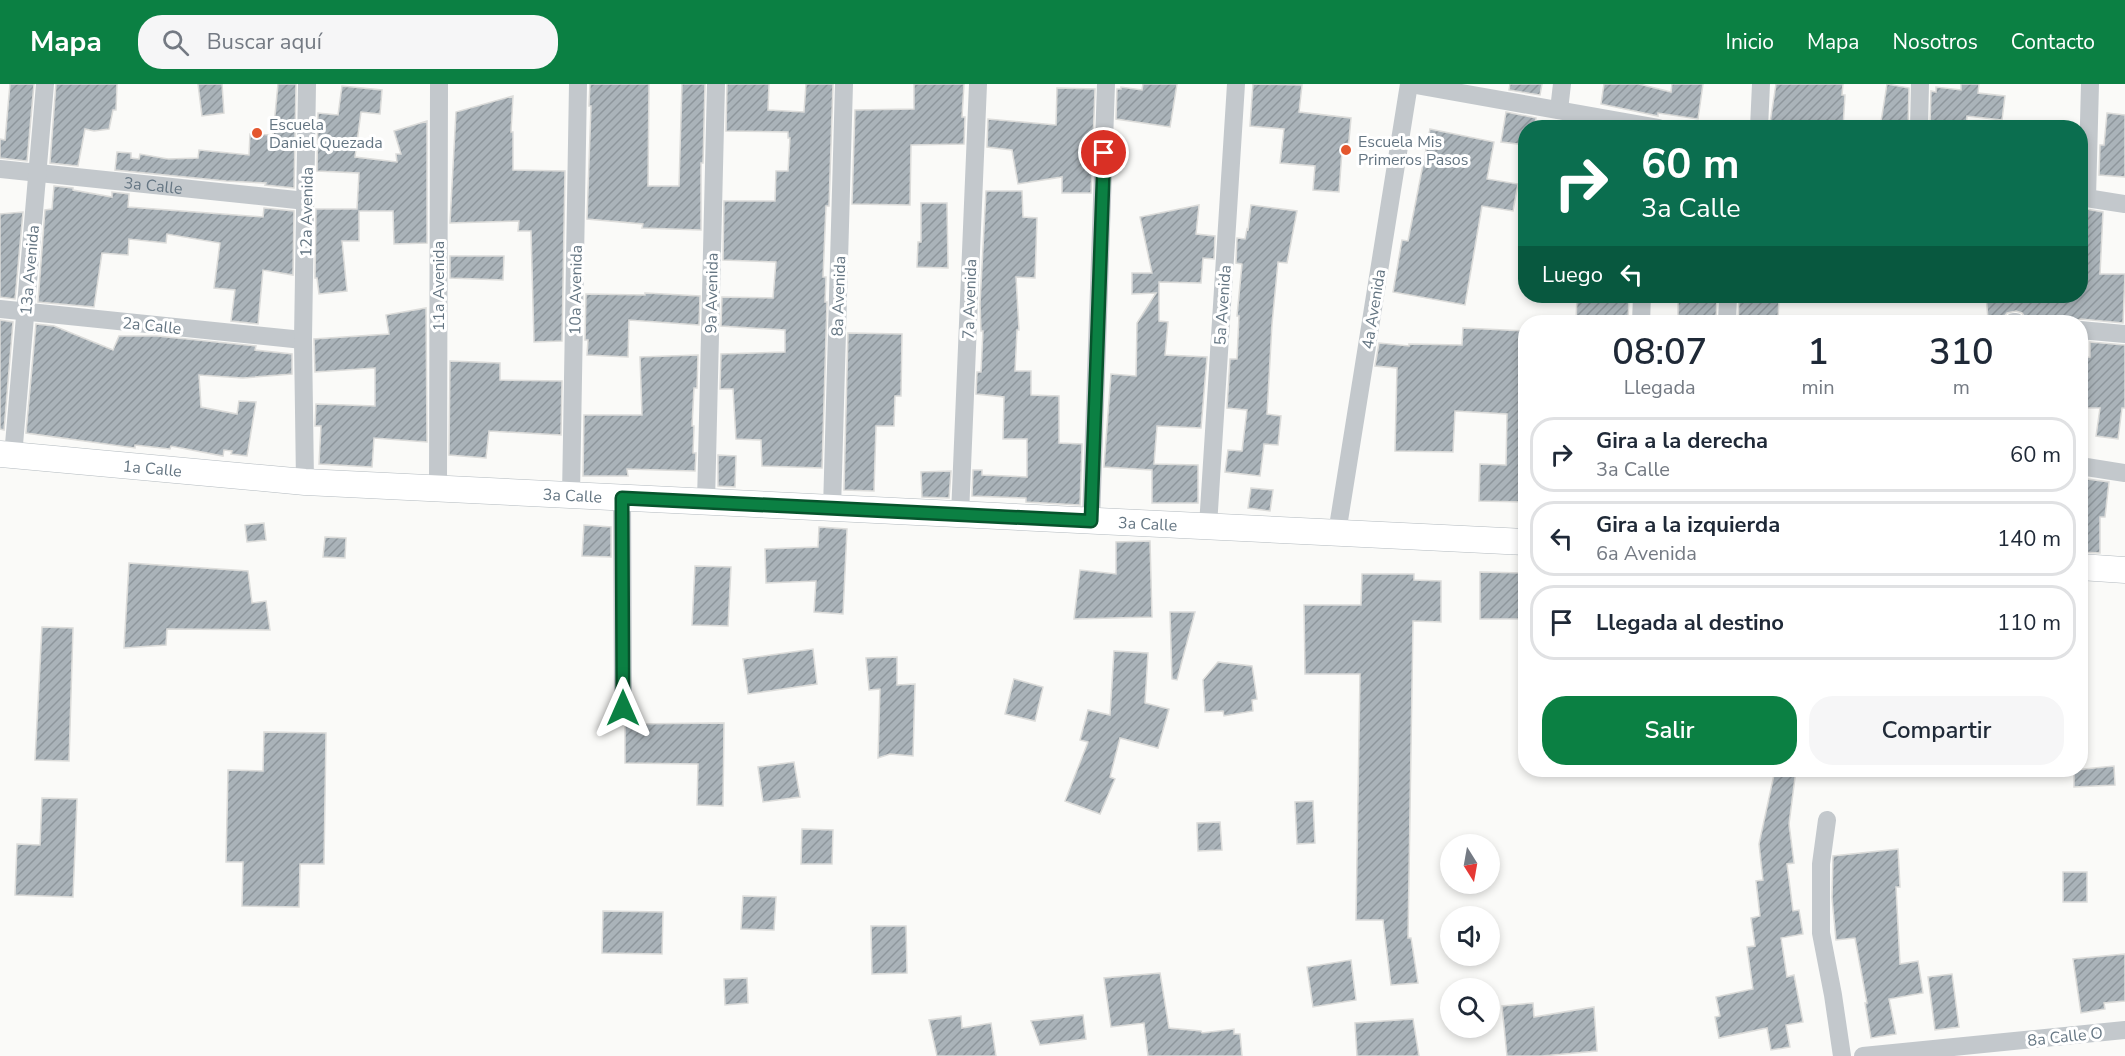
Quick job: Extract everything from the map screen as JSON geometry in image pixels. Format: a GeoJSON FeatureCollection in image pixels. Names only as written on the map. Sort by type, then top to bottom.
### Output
{"type":"FeatureCollection","features":[{"type":"Feature","properties":{"kind":"street","name":"13a Avenida"},"geometry":{"type":"LineString","coordinates":[[7,455],[25,312],[45,84]]}},
{"type":"Feature","properties":{"kind":"street","name":"12a Avenida"},"geometry":{"type":"LineString","coordinates":[[304,482],[303,340],[307,84]]}},
{"type":"Feature","properties":{"kind":"street","name":"11a Avenida"},"geometry":{"type":"LineString","coordinates":[[438,488],[439,84]]}},
{"type":"Feature","properties":{"kind":"street","name":"10a Avenida"},"geometry":{"type":"LineString","coordinates":[[571,496],[578,84]]}},
{"type":"Feature","properties":{"kind":"street","name":"9a Avenida"},"geometry":{"type":"LineString","coordinates":[[706,502],[716,84]]}},
{"type":"Feature","properties":{"kind":"street","name":"8a Avenida"},"geometry":{"type":"LineString","coordinates":[[832,509],[844,84]]}},
{"type":"Feature","properties":{"kind":"street","name":"7a Avenida"},"geometry":{"type":"LineString","coordinates":[[960,514],[978,84]]}},
{"type":"Feature","properties":{"kind":"street"},"geometry":{"type":"LineString","coordinates":[[1091,521],[1106,84]]}},
{"type":"Feature","properties":{"kind":"street","name":"5a Avenida"},"geometry":{"type":"LineString","coordinates":[[1208,526],[1236,84]]}},
{"type":"Feature","properties":{"kind":"street"},"geometry":{"type":"LineString","coordinates":[[1409,84],[1615,120]]}},
{"type":"Feature","properties":{"kind":"street","name":"4a Avenida"},"geometry":{"type":"LineString","coordinates":[[1337,533],[1409,84]]}},
{"type":"Feature","properties":{"kind":"street"},"geometry":{"type":"LineString","coordinates":[[1559,110],[1562,84]]}},
{"type":"Feature","properties":{"kind":"street"},"geometry":{"type":"LineString","coordinates":[[1759,120],[1761,84]]}},
{"type":"Feature","properties":{"kind":"street"},"geometry":{"type":"LineString","coordinates":[[1919,120],[1920,84]]}},
{"type":"Feature","properties":{"kind":"street"},"geometry":{"type":"LineString","coordinates":[[2088,122],[2090,84]]}},
{"type":"Feature","properties":{"kind":"street","name":"3a Calle"},"geometry":{"type":"LineString","coordinates":[[0,169],[306,201]]}},
{"type":"Feature","properties":{"kind":"street"},"geometry":{"type":"LineString","coordinates":[[2088,199],[2125,204]]}},
{"type":"Feature","properties":{"kind":"street","name":"2a Calle"},"geometry":{"type":"LineString","coordinates":[[0,309],[303,340]]}},
{"type":"Feature","properties":{"kind":"street"},"geometry":{"type":"LineString","coordinates":[[2088,331],[2125,334]]}},
{"type":"Feature","properties":{"kind":"street","name":"1a Calle"},"geometry":{"type":"LineString","coordinates":[[7,455],[304,482]]}},
{"type":"Feature","properties":{"kind":"street"},"geometry":{"type":"LineString","coordinates":[[2088,467],[2125,473]]}},
{"type":"Feature","properties":{"kind":"street","name":"3a Calle"},"geometry":{"type":"LineString","coordinates":[[304,482],[1518,542]]}},
{"type":"Feature","properties":{"kind":"street"},"geometry":{"type":"LineString","coordinates":[[622,498],[623,708]]}},
{"type":"Feature","properties":{"kind":"street"},"geometry":{"type":"LineString","coordinates":[[2088,568],[2125,570]]}},
{"type":"Feature","properties":{"kind":"street"},"geometry":{"type":"LineString","coordinates":[[1827,820],[1821,864],[1821,933],[1842,1056]]}},
{"type":"Feature","properties":{"kind":"street","name":"8a Calle O"},"geometry":{"type":"LineString","coordinates":[[1863,1056],[2040,1047],[2125,1030]]}},
{"type":"Feature","properties":{"kind":"building"},"geometry":{"type":"Polygon","coordinates":[[[10,84],[34,84],[27,161],[0,158],[0,139],[5,140],[10,84]]]}},
{"type":"Feature","properties":{"kind":"building"},"geometry":{"type":"Polygon","coordinates":[[[56,84],[117,84],[116,110],[113,110],[109,129],[94,131],[85,129],[78,166],[50,163],[56,84]]]}},
{"type":"Feature","properties":{"kind":"building"},"geometry":{"type":"Polygon","coordinates":[[[198,84],[222,84],[224,113],[202,116],[198,84]]]}},
{"type":"Feature","properties":{"kind":"building"},"geometry":{"type":"Polygon","coordinates":[[[278,84],[296,84],[294,188],[265,185],[266,183],[115,170],[117,152],[131,153],[131,158],[139,159],[140,154],[168,159],[198,158],[199,150],[249,155],[250,134],[273,135],[278,84]]]}},
{"type":"Feature","properties":{"kind":"building"},"geometry":{"type":"Polygon","coordinates":[[[590,84],[649,84],[648,186],[679,186],[682,84],[705,84],[703,163],[701,163],[701,230],[642,228],[643,224],[587,219],[590,84]]]}},
{"type":"Feature","properties":{"kind":"building"},"geometry":{"type":"Polygon","coordinates":[[[727,84],[769,84],[768,110],[804,112],[806,84],[833,84],[829,206],[826,206],[823,277],[826,277],[825,302],[827,302],[822,468],[762,466],[761,440],[736,439],[733,389],[720,389],[721,354],[785,352],[785,330],[721,326],[722,297],[773,298],[776,262],[723,260],[724,201],[775,201],[776,171],[788,171],[790,138],[788,138],[788,132],[726,131],[727,84]]]}},
{"type":"Feature","properties":{"kind":"building"},"geometry":{"type":"Polygon","coordinates":[[[914,84],[964,84],[962,117],[965,117],[964,144],[911,145],[910,205],[852,204],[855,110],[914,109],[914,84]]]}},
{"type":"Feature","properties":{"kind":"building"},"geometry":{"type":"Polygon","coordinates":[[[1143,84],[1177,84],[1170,127],[1116,119],[1117,89],[1121,87],[1142,90],[1143,84]]]}},
{"type":"Feature","properties":{"kind":"building"},"geometry":{"type":"Polygon","coordinates":[[[1253,84],[1302,85],[1299,112],[1351,118],[1348,151],[1342,151],[1339,192],[1313,190],[1315,166],[1280,163],[1284,129],[1250,126],[1253,84]]]}},
{"type":"Feature","properties":{"kind":"building"},"geometry":{"type":"Polygon","coordinates":[[[1510,84],[1542,84],[1540,95],[1509,90],[1510,84]]]}},
{"type":"Feature","properties":{"kind":"building"},"geometry":{"type":"Polygon","coordinates":[[[1604,84],[1639,84],[1671,92],[1672,84],[1703,84],[1698,119],[1658,113],[1658,116],[1601,104],[1604,84]]]}},
{"type":"Feature","properties":{"kind":"building"},"geometry":{"type":"Polygon","coordinates":[[[1776,84],[1843,84],[1842,95],[1845,95],[1843,120],[1770,120],[1776,84]]]}},
{"type":"Feature","properties":{"kind":"building"},"geometry":{"type":"Polygon","coordinates":[[[1887,84],[1909,88],[1908,120],[1881,120],[1887,84]]]}},
{"type":"Feature","properties":{"kind":"building"},"geometry":{"type":"Polygon","coordinates":[[[1961,84],[1979,84],[1978,93],[2005,96],[2002,120],[1967,116],[1967,120],[1930,120],[1931,91],[1936,92],[1936,87],[1961,90],[1961,84]]]}},
{"type":"Feature","properties":{"kind":"building"},"geometry":{"type":"Polygon","coordinates":[[[342,86],[382,90],[380,114],[361,112],[355,157],[397,162],[396,154],[401,154],[394,131],[427,121],[427,243],[394,244],[393,211],[359,211],[359,241],[342,241],[347,291],[319,294],[317,278],[315,278],[316,209],[357,209],[359,173],[317,171],[318,113],[338,115],[342,86]]]}},
{"type":"Feature","properties":{"kind":"building"},"geometry":{"type":"Polygon","coordinates":[[[1057,88],[1095,89],[1091,193],[1062,193],[1062,177],[1018,184],[1012,150],[987,147],[988,119],[1056,125],[1057,88]]]}},
{"type":"Feature","properties":{"kind":"building"},"geometry":{"type":"Polygon","coordinates":[[[513,96],[511,132],[513,132],[513,170],[565,171],[562,341],[534,342],[531,231],[518,231],[519,221],[450,223],[456,112],[513,96]]]}},
{"type":"Feature","properties":{"kind":"building"},"geometry":{"type":"Polygon","coordinates":[[[1506,112],[1536,118],[1536,120],[1518,120],[1518,144],[1501,142],[1506,112]]]}},
{"type":"Feature","properties":{"kind":"building"},"geometry":{"type":"Polygon","coordinates":[[[2107,113],[2125,115],[2125,177],[2099,175],[2100,145],[2104,145],[2107,113]]]}},
{"type":"Feature","properties":{"kind":"building"},"geometry":{"type":"Polygon","coordinates":[[[1430,129],[1494,142],[1487,179],[1518,184],[1513,211],[1482,206],[1465,305],[1393,292],[1402,240],[1408,241],[1430,129]]]}},
{"type":"Feature","properties":{"kind":"building"},"geometry":{"type":"Polygon","coordinates":[[[54,186],[112,197],[112,192],[129,194],[128,207],[263,217],[264,208],[294,211],[293,275],[263,270],[258,324],[231,321],[235,290],[214,288],[220,243],[167,234],[166,243],[129,239],[128,255],[102,253],[94,307],[38,302],[45,210],[52,209],[54,186]]]}},
{"type":"Feature","properties":{"kind":"building"},"geometry":{"type":"Polygon","coordinates":[[[986,191],[1022,191],[1023,217],[1037,218],[1035,278],[1016,277],[1019,330],[1017,330],[1015,371],[1031,371],[1031,395],[1059,396],[1059,443],[1082,444],[1080,505],[1026,502],[1026,498],[972,496],[973,470],[982,470],[982,475],[1027,477],[1027,439],[1003,439],[1004,397],[976,394],[977,372],[981,372],[983,331],[981,331],[980,304],[986,191]]]}},
{"type":"Feature","properties":{"kind":"building"},"geometry":{"type":"Polygon","coordinates":[[[921,203],[947,203],[948,268],[917,267],[918,242],[921,242],[921,203]]]}},
{"type":"Feature","properties":{"kind":"building"},"geometry":{"type":"Polygon","coordinates":[[[1199,205],[1196,234],[1215,236],[1214,259],[1203,258],[1201,283],[1159,282],[1159,321],[1168,322],[1165,355],[1207,357],[1201,428],[1157,426],[1154,464],[1198,465],[1198,503],[1152,503],[1152,470],[1104,467],[1111,374],[1136,376],[1137,323],[1156,293],[1132,294],[1132,273],[1152,273],[1140,217],[1199,205]]]}},
{"type":"Feature","properties":{"kind":"building"},"geometry":{"type":"Polygon","coordinates":[[[1251,205],[1297,211],[1287,263],[1278,262],[1272,324],[1267,414],[1281,416],[1278,445],[1264,444],[1260,476],[1225,472],[1228,450],[1242,451],[1247,410],[1227,408],[1230,359],[1237,359],[1239,316],[1237,316],[1242,264],[1236,263],[1237,238],[1245,239],[1251,205]]]}},
{"type":"Feature","properties":{"kind":"building"},"geometry":{"type":"Polygon","coordinates":[[[2088,209],[2103,212],[2100,274],[2125,274],[2123,323],[2088,320],[2088,315],[2023,315],[2016,311],[2005,315],[1988,315],[1987,303],[2088,303],[2088,209]]]}},
{"type":"Feature","properties":{"kind":"building"},"geometry":{"type":"Polygon","coordinates":[[[23,212],[15,299],[0,297],[0,214],[23,212]]]}},
{"type":"Feature","properties":{"kind":"building"},"geometry":{"type":"Polygon","coordinates":[[[450,256],[504,256],[503,280],[450,278],[450,256]]]}},
{"type":"Feature","properties":{"kind":"building"},"geometry":{"type":"Polygon","coordinates":[[[645,293],[700,296],[699,325],[629,320],[628,357],[587,355],[586,294],[645,295],[645,293]]]}},
{"type":"Feature","properties":{"kind":"building"},"geometry":{"type":"Polygon","coordinates":[[[1577,303],[1629,303],[1628,315],[1576,315],[1577,303]]]}},
{"type":"Feature","properties":{"kind":"building"},"geometry":{"type":"Polygon","coordinates":[[[1678,303],[1717,303],[1716,315],[1678,315],[1678,303]]]}},
{"type":"Feature","properties":{"kind":"building"},"geometry":{"type":"Polygon","coordinates":[[[1739,303],[1779,303],[1778,315],[1738,315],[1739,303]]]}},
{"type":"Feature","properties":{"kind":"building"},"geometry":{"type":"Polygon","coordinates":[[[426,308],[427,442],[374,438],[372,467],[319,464],[321,426],[315,426],[316,404],[375,406],[375,368],[315,372],[314,339],[389,334],[386,315],[426,308]]]}},
{"type":"Feature","properties":{"kind":"building"},"geometry":{"type":"Polygon","coordinates":[[[0,320],[13,322],[4,430],[0,429],[0,320]]]}},
{"type":"Feature","properties":{"kind":"building"},"geometry":{"type":"Polygon","coordinates":[[[36,324],[54,326],[113,350],[119,336],[157,336],[256,346],[255,350],[292,354],[292,374],[243,378],[199,375],[201,407],[237,414],[239,401],[256,402],[247,456],[231,454],[232,451],[224,450],[223,456],[171,446],[170,449],[135,445],[135,448],[26,433],[36,324]]]}},
{"type":"Feature","properties":{"kind":"building"},"geometry":{"type":"Polygon","coordinates":[[[1463,328],[1518,331],[1518,502],[1479,501],[1480,464],[1506,465],[1507,414],[1455,411],[1453,452],[1395,451],[1397,368],[1375,366],[1379,343],[1409,346],[1409,344],[1462,345],[1463,328]]]}},
{"type":"Feature","properties":{"kind":"building"},"geometry":{"type":"Polygon","coordinates":[[[848,333],[902,334],[901,396],[895,396],[894,426],[876,426],[874,491],[844,490],[848,333]]]}},
{"type":"Feature","properties":{"kind":"building"},"geometry":{"type":"Polygon","coordinates":[[[2090,342],[2125,345],[2125,408],[2122,408],[2118,439],[2096,436],[2100,408],[2088,408],[2088,357],[2090,357],[2090,342]]]}},
{"type":"Feature","properties":{"kind":"building"},"geometry":{"type":"Polygon","coordinates":[[[698,355],[692,426],[694,426],[693,453],[696,453],[695,471],[627,469],[628,476],[583,476],[584,415],[642,415],[640,357],[698,355]]]}},
{"type":"Feature","properties":{"kind":"building"},"geometry":{"type":"Polygon","coordinates":[[[450,361],[500,363],[500,380],[562,381],[561,435],[489,431],[486,458],[449,455],[450,361]]]}},
{"type":"Feature","properties":{"kind":"building"},"geometry":{"type":"Polygon","coordinates":[[[718,455],[736,456],[735,487],[718,486],[718,455]]]}},
{"type":"Feature","properties":{"kind":"building"},"geometry":{"type":"Polygon","coordinates":[[[951,471],[949,498],[922,497],[921,472],[951,471]]]}},
{"type":"Feature","properties":{"kind":"building"},"geometry":{"type":"Polygon","coordinates":[[[2088,479],[2109,482],[2105,517],[2100,517],[2100,553],[2088,552],[2088,479]]]}},
{"type":"Feature","properties":{"kind":"building"},"geometry":{"type":"Polygon","coordinates":[[[1251,488],[1273,490],[1270,511],[1248,508],[1251,488]]]}},
{"type":"Feature","properties":{"kind":"building"},"geometry":{"type":"Polygon","coordinates":[[[264,523],[266,540],[247,542],[245,525],[264,523]]]}},
{"type":"Feature","properties":{"kind":"building"},"geometry":{"type":"Polygon","coordinates":[[[584,525],[611,527],[611,557],[582,556],[584,525]]]}},
{"type":"Feature","properties":{"kind":"building"},"geometry":{"type":"Polygon","coordinates":[[[819,527],[847,529],[843,614],[814,612],[816,581],[766,583],[765,549],[818,547],[819,527]]]}},
{"type":"Feature","properties":{"kind":"building"},"geometry":{"type":"Polygon","coordinates":[[[325,537],[346,538],[345,558],[323,557],[325,537]]]}},
{"type":"Feature","properties":{"kind":"building"},"geometry":{"type":"Polygon","coordinates":[[[1150,541],[1152,617],[1074,619],[1080,570],[1116,574],[1116,542],[1150,541]]]}},
{"type":"Feature","properties":{"kind":"building"},"geometry":{"type":"Polygon","coordinates":[[[129,563],[248,571],[252,603],[266,601],[270,630],[167,629],[166,645],[124,648],[129,563]]]}},
{"type":"Feature","properties":{"kind":"building"},"geometry":{"type":"Polygon","coordinates":[[[695,566],[731,567],[728,626],[692,625],[695,566]]]}},
{"type":"Feature","properties":{"kind":"building"},"geometry":{"type":"Polygon","coordinates":[[[1480,572],[1518,573],[1518,619],[1480,619],[1480,572]]]}},
{"type":"Feature","properties":{"kind":"building"},"geometry":{"type":"Polygon","coordinates":[[[1362,574],[1414,574],[1414,580],[1441,581],[1441,622],[1413,621],[1408,938],[1411,938],[1418,983],[1391,985],[1383,920],[1356,920],[1360,674],[1305,674],[1304,605],[1361,605],[1362,574]]]}},
{"type":"Feature","properties":{"kind":"building"},"geometry":{"type":"Polygon","coordinates":[[[1170,612],[1195,612],[1177,680],[1172,679],[1170,612]]]}},
{"type":"Feature","properties":{"kind":"building"},"geometry":{"type":"Polygon","coordinates":[[[42,627],[73,628],[69,761],[35,760],[42,627]]]}},
{"type":"Feature","properties":{"kind":"building"},"geometry":{"type":"Polygon","coordinates":[[[813,649],[817,684],[748,694],[743,659],[813,649]]]}},
{"type":"Feature","properties":{"kind":"building"},"geometry":{"type":"Polygon","coordinates":[[[1114,651],[1148,653],[1145,703],[1169,709],[1158,748],[1120,738],[1110,777],[1115,779],[1100,814],[1065,801],[1088,742],[1080,740],[1088,710],[1110,715],[1114,651]]]}},
{"type":"Feature","properties":{"kind":"building"},"geometry":{"type":"Polygon","coordinates":[[[897,657],[897,685],[915,684],[913,756],[890,754],[878,758],[880,689],[869,690],[866,658],[897,657]]]}},
{"type":"Feature","properties":{"kind":"building"},"geometry":{"type":"Polygon","coordinates":[[[1218,662],[1252,666],[1257,699],[1252,700],[1253,711],[1224,716],[1223,711],[1205,712],[1203,680],[1218,662]]]}},
{"type":"Feature","properties":{"kind":"building"},"geometry":{"type":"Polygon","coordinates":[[[1014,679],[1043,687],[1035,721],[1005,714],[1014,679]]]}},
{"type":"Feature","properties":{"kind":"building"},"geometry":{"type":"Polygon","coordinates":[[[724,723],[723,806],[697,805],[698,764],[625,763],[625,724],[724,723]]]}},
{"type":"Feature","properties":{"kind":"building"},"geometry":{"type":"Polygon","coordinates":[[[264,732],[326,733],[324,864],[300,864],[299,907],[242,906],[243,862],[226,862],[228,770],[263,771],[264,732]]]}},
{"type":"Feature","properties":{"kind":"building"},"geometry":{"type":"Polygon","coordinates":[[[794,762],[800,797],[763,802],[758,767],[794,762]]]}},
{"type":"Feature","properties":{"kind":"building"},"geometry":{"type":"Polygon","coordinates":[[[2114,766],[2115,785],[2074,787],[2074,777],[2088,777],[2088,769],[2114,766]]]}},
{"type":"Feature","properties":{"kind":"building"},"geometry":{"type":"Polygon","coordinates":[[[1773,777],[1795,777],[1789,824],[1794,863],[1787,864],[1793,911],[1799,910],[1803,934],[1781,938],[1787,977],[1794,975],[1803,1022],[1786,1025],[1790,1047],[1771,1050],[1767,1028],[1719,1038],[1715,1017],[1720,1016],[1716,997],[1753,989],[1747,947],[1755,946],[1751,918],[1760,916],[1756,881],[1763,880],[1759,844],[1773,777]]]}},
{"type":"Feature","properties":{"kind":"building"},"geometry":{"type":"Polygon","coordinates":[[[42,798],[77,799],[73,897],[15,895],[17,844],[40,845],[42,798]]]}},
{"type":"Feature","properties":{"kind":"building"},"geometry":{"type":"Polygon","coordinates":[[[1313,801],[1315,843],[1297,844],[1295,802],[1313,801]]]}},
{"type":"Feature","properties":{"kind":"building"},"geometry":{"type":"Polygon","coordinates":[[[1220,822],[1222,850],[1198,851],[1197,823],[1220,822]]]}},
{"type":"Feature","properties":{"kind":"building"},"geometry":{"type":"Polygon","coordinates":[[[802,829],[833,830],[832,864],[801,864],[802,829]]]}},
{"type":"Feature","properties":{"kind":"building"},"geometry":{"type":"Polygon","coordinates":[[[1898,849],[1900,887],[1896,887],[1900,964],[1918,961],[1923,993],[1889,999],[1896,1034],[1871,1038],[1855,938],[1836,940],[1832,898],[1833,856],[1898,849]]]}},
{"type":"Feature","properties":{"kind":"building"},"geometry":{"type":"Polygon","coordinates":[[[2063,872],[2087,872],[2087,902],[2063,902],[2063,872]]]}},
{"type":"Feature","properties":{"kind":"building"},"geometry":{"type":"Polygon","coordinates":[[[743,896],[776,897],[774,930],[741,929],[743,896]]]}},
{"type":"Feature","properties":{"kind":"building"},"geometry":{"type":"Polygon","coordinates":[[[603,911],[663,912],[662,954],[602,953],[603,911]]]}},
{"type":"Feature","properties":{"kind":"building"},"geometry":{"type":"Polygon","coordinates":[[[871,926],[906,926],[907,973],[872,974],[871,926]]]}},
{"type":"Feature","properties":{"kind":"building"},"geometry":{"type":"Polygon","coordinates":[[[2125,954],[2125,1001],[2104,1003],[2105,1009],[2081,1013],[2073,959],[2125,954]]]}},
{"type":"Feature","properties":{"kind":"building"},"geometry":{"type":"Polygon","coordinates":[[[1351,960],[1356,1000],[1313,1007],[1307,967],[1351,960]]]}},
{"type":"Feature","properties":{"kind":"building"},"geometry":{"type":"Polygon","coordinates":[[[1160,973],[1169,1028],[1201,1031],[1202,1033],[1234,1029],[1234,1034],[1240,1034],[1242,1056],[1148,1056],[1144,1023],[1111,1027],[1104,978],[1160,973]]]}},
{"type":"Feature","properties":{"kind":"building"},"geometry":{"type":"Polygon","coordinates":[[[1952,974],[1959,1027],[1935,1030],[1928,977],[1952,974]]]}},
{"type":"Feature","properties":{"kind":"building"},"geometry":{"type":"Polygon","coordinates":[[[747,978],[748,1003],[725,1005],[724,979],[747,978]]]}},
{"type":"Feature","properties":{"kind":"building"},"geometry":{"type":"Polygon","coordinates":[[[1533,1003],[1534,1017],[1594,1007],[1597,1051],[1542,1056],[1507,1056],[1502,1006],[1533,1003]]]}},
{"type":"Feature","properties":{"kind":"building"},"geometry":{"type":"Polygon","coordinates":[[[1083,1015],[1086,1039],[1040,1045],[1031,1021],[1083,1015]]]}},
{"type":"Feature","properties":{"kind":"building"},"geometry":{"type":"Polygon","coordinates":[[[961,1016],[962,1028],[991,1023],[996,1056],[937,1056],[929,1020],[961,1016]]]}},
{"type":"Feature","properties":{"kind":"building"},"geometry":{"type":"Polygon","coordinates":[[[1413,1019],[1419,1056],[1357,1056],[1355,1023],[1413,1019]]]}},
{"type":"Feature","properties":{"kind":"place","name":"Escuela Daniel Quezada"},"geometry":{"type":"Point","coordinates":[257,133]}},
{"type":"Feature","properties":{"kind":"place","name":"Escuela Mis Primeros Pasos"},"geometry":{"type":"Point","coordinates":[1346,150]}},
{"type":"Feature","properties":{"kind":"route"},"geometry":{"type":"LineString","coordinates":[[623,708],[622,498],[1091,521],[1104,153]]}}]}
